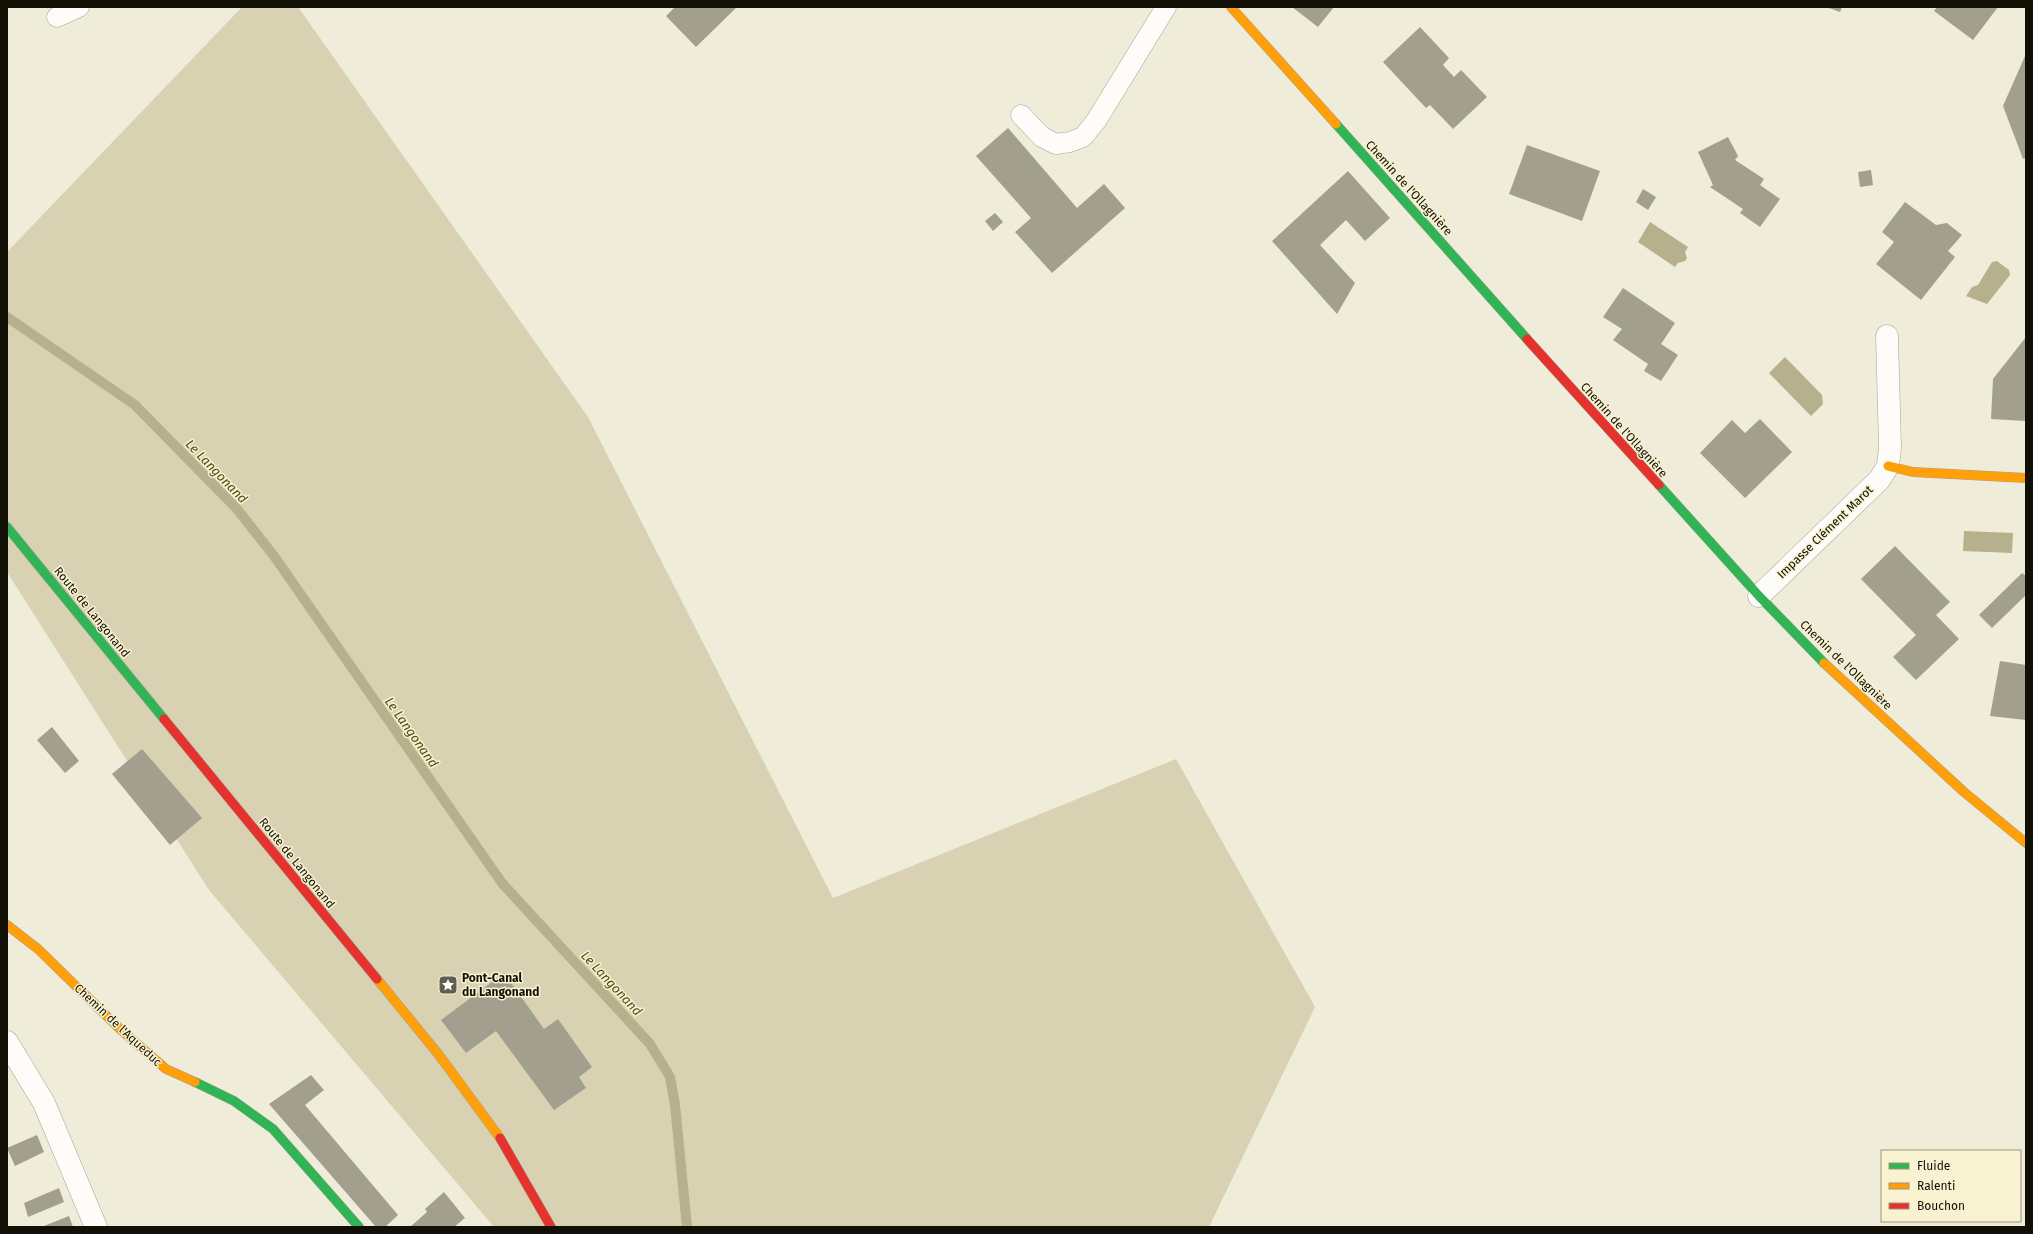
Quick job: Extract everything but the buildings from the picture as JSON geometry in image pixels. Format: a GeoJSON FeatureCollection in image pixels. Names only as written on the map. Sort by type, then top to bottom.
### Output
{"type":"FeatureCollection","features":[{"type":"Feature","properties":{"kind":"street","name":"Chemin de l'Ollagnière"},"geometry":{"type":"LineString","coordinates":[[1231,7],[1549,364],[1759,596],[1833,672],[1964,792],[2026,843]]}},
{"type":"Feature","properties":{"kind":"street","name":"Impasse Clément Marot"},"geometry":{"type":"LineString","coordinates":[[1759,596],[1880,480],[1888,466],[1890,448],[1887,336]]}},
{"type":"Feature","properties":{"kind":"street"},"geometry":{"type":"LineString","coordinates":[[1888,466],[1913,472],[2026,478]]}},
{"type":"Feature","properties":{"kind":"street","name":"Route de Langonand"},"geometry":{"type":"LineString","coordinates":[[7,527],[439,1055],[507,1148],[551,1227]]}},
{"type":"Feature","properties":{"kind":"street","name":"Chemin de l'Aqueduc"},"geometry":{"type":"LineString","coordinates":[[7,925],[38,949],[120,1029],[166,1068],[234,1102],[273,1129],[359,1227]]}},
{"type":"Feature","properties":{"kind":"street"},"geometry":{"type":"LineString","coordinates":[[7,1042],[44,1103],[96,1227]]}},
{"type":"Feature","properties":{"kind":"lane"},"geometry":{"type":"LineString","coordinates":[[57,17],[79,7]]}},
{"type":"Feature","properties":{"kind":"lane"},"geometry":{"type":"LineString","coordinates":[[1021,115],[1042,137],[1056,144],[1070,142],[1083,137],[1096,121],[1166,7]]}},
{"type":"Feature","properties":{"kind":"shaded area"},"geometry":{"type":"Polygon","coordinates":[[[242,7],[298,7],[588,417],[833,898],[1176,759],[1315,1007],[1209,1227],[494,1227],[209,890],[7,572],[7,252],[242,7]]]}},
{"type":"Feature","properties":{"kind":"shaded area"},"geometry":{"type":"Polygon","coordinates":[[[1650,222],[1688,247],[1685,252],[1687,258],[1685,261],[1678,263],[1675,267],[1638,242],[1650,222]]]}},
{"type":"Feature","properties":{"kind":"shaded area"},"geometry":{"type":"Polygon","coordinates":[[[1997,261],[2009,270],[2010,275],[1987,304],[1966,296],[1972,287],[1978,285],[1992,262],[1997,261]]]}},
{"type":"Feature","properties":{"kind":"shaded area"},"geometry":{"type":"Polygon","coordinates":[[[1785,357],[1822,395],[1823,404],[1811,416],[1769,373],[1785,357]]]}},
{"type":"Feature","properties":{"kind":"shaded area"},"geometry":{"type":"Polygon","coordinates":[[[1964,531],[2013,533],[2012,553],[1963,551],[1964,531]]]}},
{"type":"Feature","properties":{"kind":"waterway","name":"Le Langonand"},"geometry":{"type":"LineString","coordinates":[[7,317],[135,405],[237,509],[274,556],[502,883],[650,1044],[670,1077],[675,1105],[687,1227]]}},
{"type":"Feature","properties":{"kind":"traffic: fast"},"geometry":{"type":"LineString","coordinates":[[1336,124],[1527,339]]}},
{"type":"Feature","properties":{"kind":"traffic: fast"},"geometry":{"type":"LineString","coordinates":[[1659,485],[1759,596],[1824,663]]}},
{"type":"Feature","properties":{"kind":"traffic: fast"},"geometry":{"type":"LineString","coordinates":[[7,527],[164,719]]}},
{"type":"Feature","properties":{"kind":"traffic: fast"},"geometry":{"type":"LineString","coordinates":[[195,1082],[234,1101],[273,1129],[359,1227]]}},
{"type":"Feature","properties":{"kind":"traffic: slow"},"geometry":{"type":"LineString","coordinates":[[1231,7],[1336,124]]}},
{"type":"Feature","properties":{"kind":"traffic: slow"},"geometry":{"type":"LineString","coordinates":[[1888,466],[1913,472],[2026,478]]}},
{"type":"Feature","properties":{"kind":"traffic: slow"},"geometry":{"type":"LineString","coordinates":[[1824,663],[1964,792],[2026,843]]}},
{"type":"Feature","properties":{"kind":"traffic: slow"},"geometry":{"type":"LineString","coordinates":[[7,925],[38,949],[120,1029],[166,1069],[195,1082]]}},
{"type":"Feature","properties":{"kind":"traffic: slow"},"geometry":{"type":"LineString","coordinates":[[377,979],[439,1055],[500,1138]]}},
{"type":"Feature","properties":{"kind":"traffic: jam"},"geometry":{"type":"LineString","coordinates":[[1527,339],[1659,485]]}},
{"type":"Feature","properties":{"kind":"traffic: jam"},"geometry":{"type":"LineString","coordinates":[[164,719],[377,979]]}},
{"type":"Feature","properties":{"kind":"traffic: jam"},"geometry":{"type":"LineString","coordinates":[[500,1138],[551,1227]]}},
{"type":"Feature","properties":{"kind":"place","name":"Pont-Canal du Langonand"},"geometry":{"type":"Point","coordinates":[448,985]}}]}
